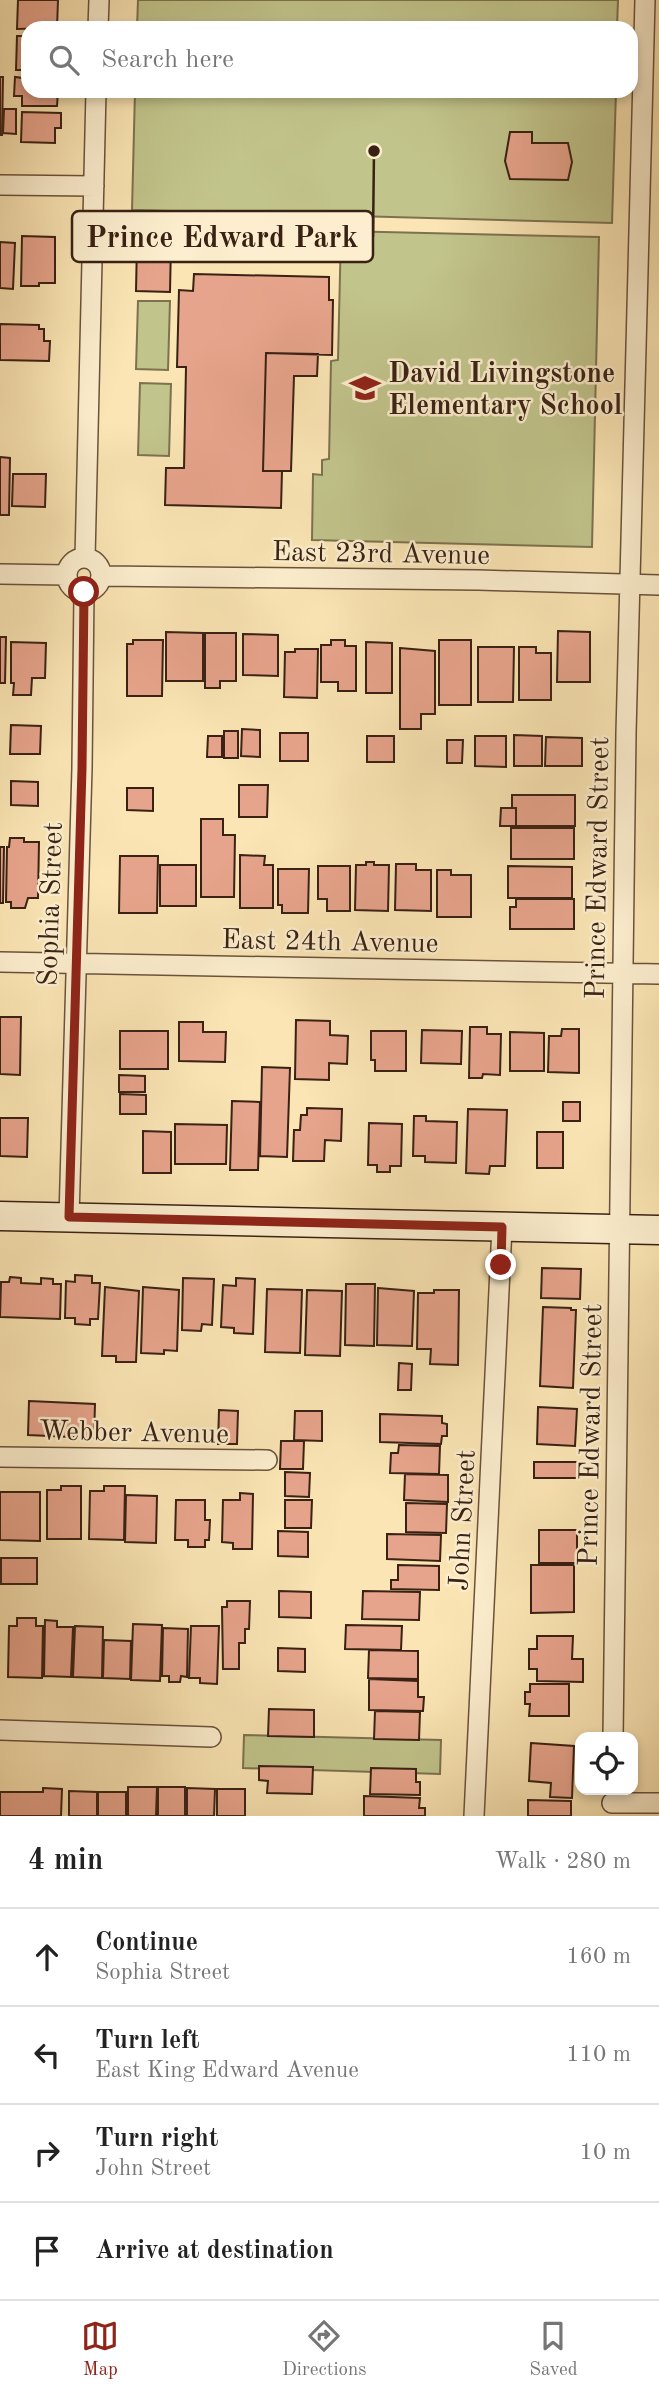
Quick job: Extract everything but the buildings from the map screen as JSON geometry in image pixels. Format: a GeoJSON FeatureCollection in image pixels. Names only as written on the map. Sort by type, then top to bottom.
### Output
{"type":"FeatureCollection","features":[{"type":"Feature","properties":{"kind":"main road"},"geometry":{"type":"LineString","coordinates":[[0,1216],[659,1230]]}},
{"type":"Feature","properties":{"kind":"street"},"geometry":{"type":"LineString","coordinates":[[98,21],[99,0]]}},
{"type":"Feature","properties":{"kind":"street","name":"Prince Edward Street"},"geometry":{"type":"LineString","coordinates":[[613,1732],[622,973],[631,584],[650,196],[645,0]]}},
{"type":"Feature","properties":{"kind":"street"},"geometry":{"type":"LineString","coordinates":[[85,558],[96,98]]}},
{"type":"Feature","properties":{"kind":"street"},"geometry":{"type":"LineString","coordinates":[[0,185],[94,186]]}},
{"type":"Feature","properties":{"kind":"street"},"geometry":{"type":"LineString","coordinates":[[80,558],[85,558],[95,562],[102,576],[94,590],[84,592],[74,589],[67,576],[70,565],[80,558]]}},
{"type":"Feature","properties":{"kind":"street"},"geometry":{"type":"LineString","coordinates":[[0,574],[67,576]]}},
{"type":"Feature","properties":{"kind":"street","name":"East 23rd Avenue"},"geometry":{"type":"LineString","coordinates":[[102,576],[659,585]]}},
{"type":"Feature","properties":{"kind":"street","name":"Sophia Street"},"geometry":{"type":"LineString","coordinates":[[69,1217],[82,768],[84,592]]}},
{"type":"Feature","properties":{"kind":"street","name":"East 24th Avenue"},"geometry":{"type":"LineString","coordinates":[[0,962],[659,974]]}},
{"type":"Feature","properties":{"kind":"street","name":"John Street"},"geometry":{"type":"LineString","coordinates":[[474,1816],[502,1227]]}},
{"type":"Feature","properties":{"kind":"street","name":"Webber Avenue"},"geometry":{"type":"LineString","coordinates":[[0,1457],[267,1460]]}},
{"type":"Feature","properties":{"kind":"street"},"geometry":{"type":"LineString","coordinates":[[0,1730],[211,1737]]}},
{"type":"Feature","properties":{"kind":"street"},"geometry":{"type":"LineString","coordinates":[[612,1803],[659,1803]]}},
{"type":"Feature","properties":{"kind":"green space"},"geometry":{"type":"Polygon","coordinates":[[[138,0],[618,0],[617,21],[137,21],[138,0]]]}},
{"type":"Feature","properties":{"kind":"green space"},"geometry":{"type":"Polygon","coordinates":[[[135,98],[616,98],[612,223],[132,210],[135,98]]]}},
{"type":"Feature","properties":{"kind":"green space"},"geometry":{"type":"Polygon","coordinates":[[[341,231],[599,237],[592,547],[312,540],[313,474],[322,475],[322,460],[329,459],[331,361],[338,360],[341,231]]]}},
{"type":"Feature","properties":{"kind":"green space"},"geometry":{"type":"Polygon","coordinates":[[[138,301],[170,301],[168,370],[136,369],[138,301]]]}},
{"type":"Feature","properties":{"kind":"green space"},"geometry":{"type":"Polygon","coordinates":[[[140,383],[171,384],[169,456],[138,455],[140,383]]]}},
{"type":"Feature","properties":{"kind":"green space"},"geometry":{"type":"Polygon","coordinates":[[[244,1735],[441,1740],[440,1774],[243,1768],[244,1735]]]}},
{"type":"Feature","properties":{"kind":"place","name":"Prince Edward Park"},"geometry":{"type":"Point","coordinates":[374,151]}},
{"type":"Feature","properties":{"kind":"place","name":"David Livingstone Elementary School"},"geometry":{"type":"Point","coordinates":[365,388]}},
{"type":"Feature","properties":{"kind":"route"},"geometry":{"type":"LineString","coordinates":[[84,592],[82,768],[69,1217],[502,1227],[501,1265]]}}]}
